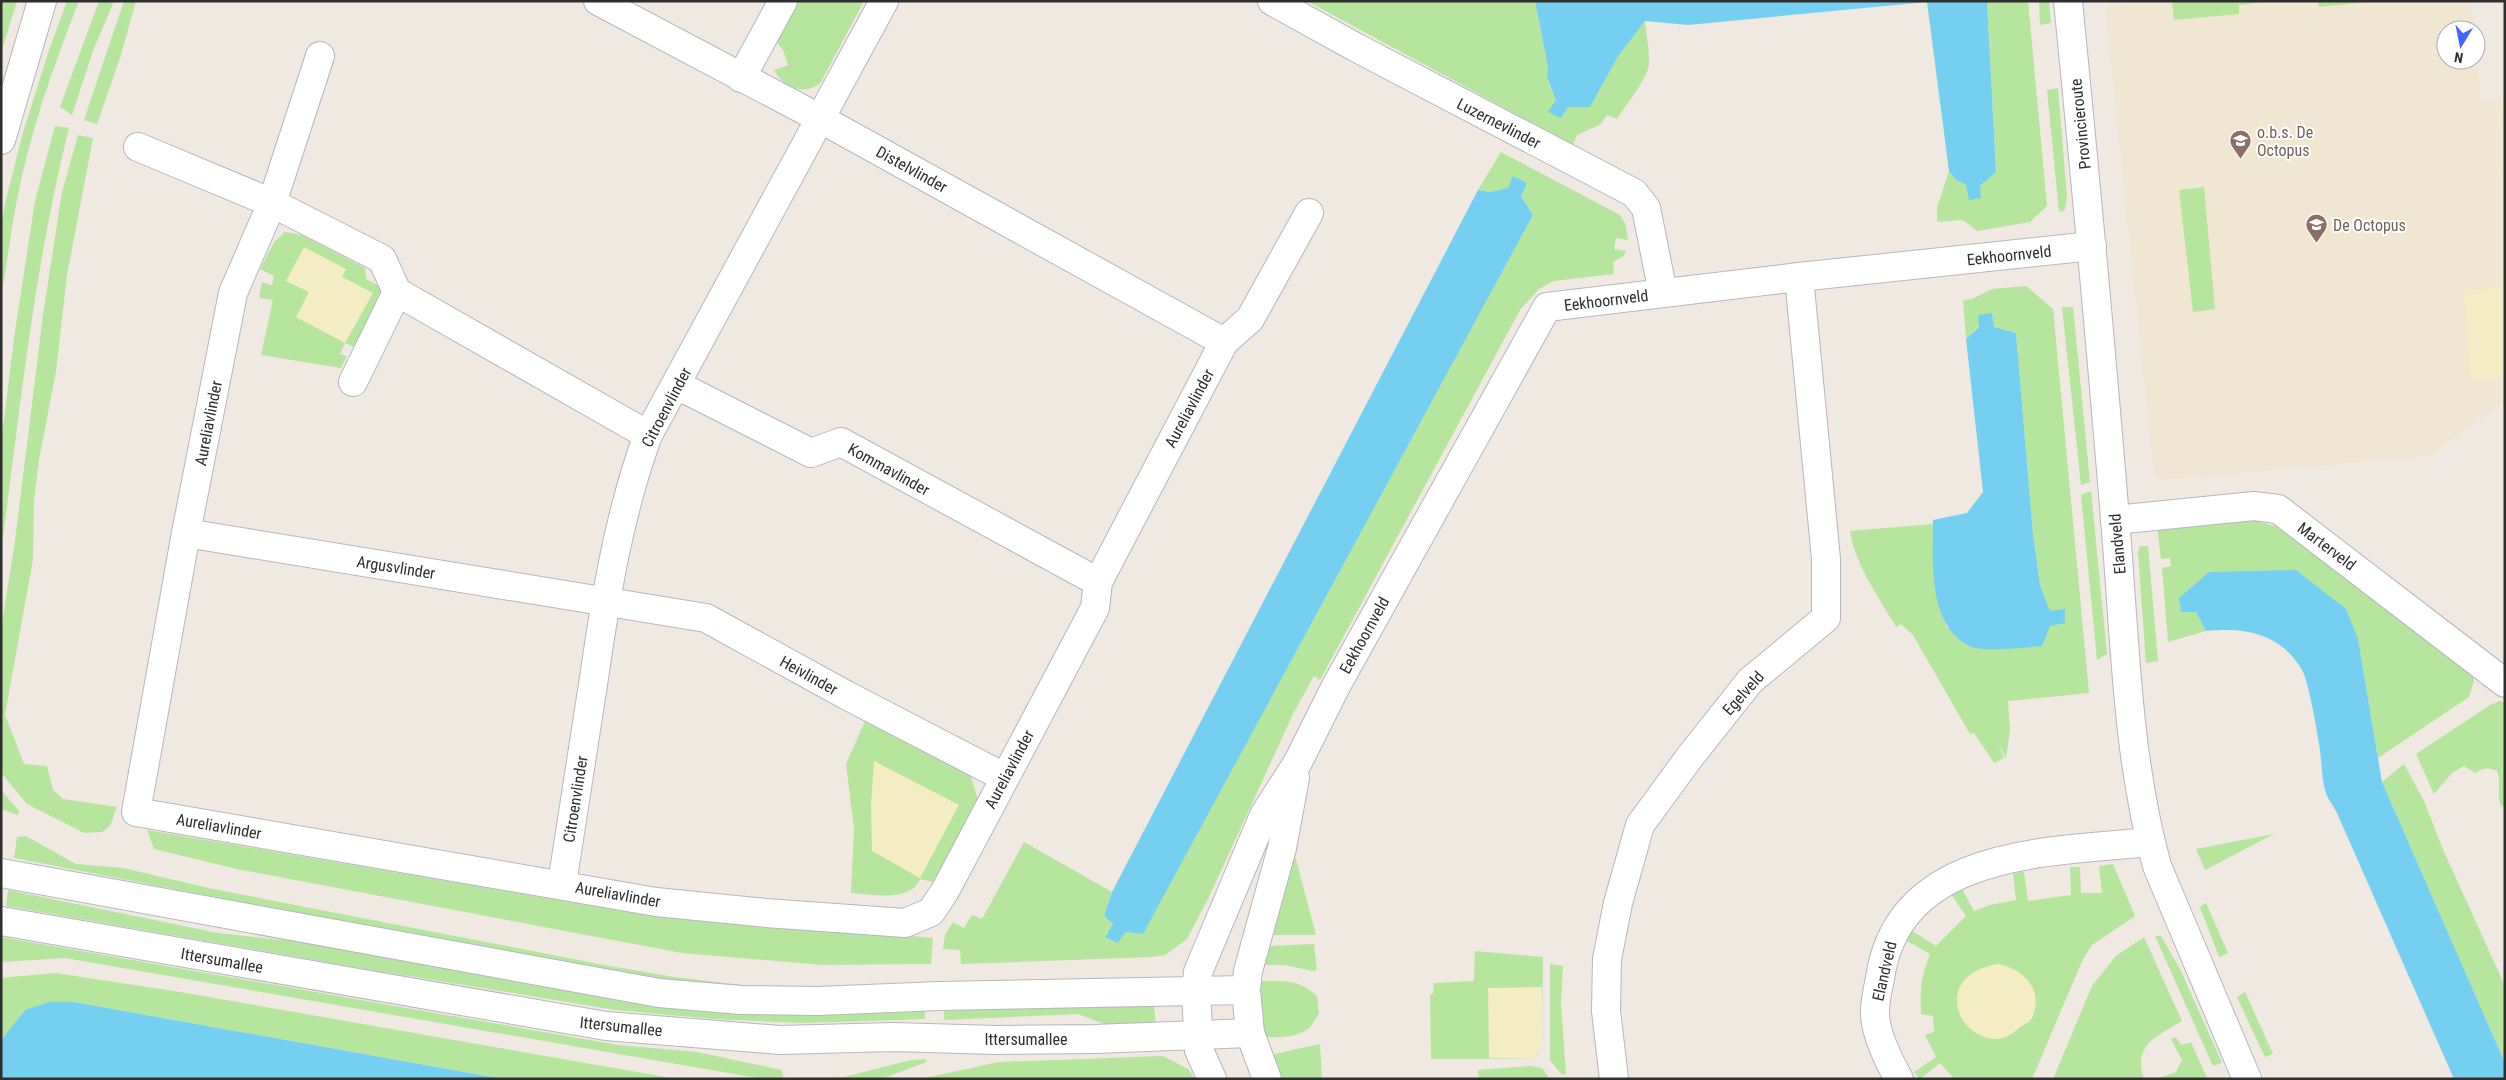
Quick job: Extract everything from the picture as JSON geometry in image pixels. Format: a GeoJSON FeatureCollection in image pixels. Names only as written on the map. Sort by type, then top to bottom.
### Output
{"type":"FeatureCollection","features":[{"type":"Feature","properties":{"kind":"street"},"geometry":{"type":"LineString","coordinates":[[1,140],[42,1]]}},
{"type":"Feature","properties":{"kind":"street","name":"Distelvlinder"},"geometry":{"type":"LineString","coordinates":[[598,1],[821,119],[1224,342]]}},
{"type":"Feature","properties":{"kind":"street"},"geometry":{"type":"LineString","coordinates":[[741,78],[783,1]]}},
{"type":"Feature","properties":{"kind":"street","name":"Citroenvlinder"},"geometry":{"type":"LineString","coordinates":[[562,884],[606,601],[622,518],[633,476],[648,435],[677,385],[884,1]]}},
{"type":"Feature","properties":{"kind":"street","name":"Luzernevlinder"},"geometry":{"type":"LineString","coordinates":[[1272,1],[1357,48],[1634,193],[1646,208],[1664,293]]}},
{"type":"Feature","properties":{"kind":"street","name":"Provincieroute"},"geometry":{"type":"LineString","coordinates":[[2068,1],[2092,246]]}},
{"type":"Feature","properties":{"kind":"street","name":"Aureliavlinder"},"geometry":{"type":"LineString","coordinates":[[320,56],[272,203],[233,293],[186,533],[136,812],[562,884],[656,902],[766,913],[905,923],[931,912],[945,891],[1095,608],[1098,582],[1224,342],[1250,319],[1309,213]]}},
{"type":"Feature","properties":{"kind":"street"},"geometry":{"type":"LineString","coordinates":[[138,147],[272,203],[382,259],[398,292],[648,435]]}},
{"type":"Feature","properties":{"kind":"street","name":"Eekhoornveld"},"geometry":{"type":"LineString","coordinates":[[1212,1079],[1199,1050],[1196,990],[1198,972],[1264,815],[1298,762],[1336,686],[1547,307],[1799,277],[2092,246]]}},
{"type":"Feature","properties":{"kind":"street","name":"Elandveld"},"geometry":{"type":"LineString","coordinates":[[2092,246],[2116,520],[2131,734],[2150,842],[2157,866],[2244,1078]]}},
{"type":"Feature","properties":{"kind":"street","name":"Egelveld"},"geometry":{"type":"LineString","coordinates":[[1614,1079],[1606,1011],[1607,959],[1618,904],[1640,825],[1750,680],[1826,618],[1826,559],[1799,277]]}},
{"type":"Feature","properties":{"kind":"street"},"geometry":{"type":"LineString","coordinates":[[353,382],[398,292]]}},
{"type":"Feature","properties":{"kind":"street","name":"Kommavlinder"},"geometry":{"type":"LineString","coordinates":[[677,385],[811,453],[841,442],[1098,582]]}},
{"type":"Feature","properties":{"kind":"street","name":"Marterveld"},"geometry":{"type":"LineString","coordinates":[[2116,520],[2254,506],[2278,509],[2505,684]]}},
{"type":"Feature","properties":{"kind":"street","name":"Argusvlinder"},"geometry":{"type":"LineString","coordinates":[[186,533],[606,601]]}},
{"type":"Feature","properties":{"kind":"street","name":"Heivlinder"},"geometry":{"type":"LineString","coordinates":[[606,601],[706,618],[846,695],[1004,777]]}},
{"type":"Feature","properties":{"kind":"street","name":"Eekhoornveld"},"geometry":{"type":"LineString","coordinates":[[1267,1079],[1250,1033],[1246,990],[1248,971],[1282,848],[1298,762]]}},
{"type":"Feature","properties":{"kind":"street","name":"Elandveld"},"geometry":{"type":"LineString","coordinates":[[1899,1079],[1887,1059],[1875,1013],[1886,950],[1897,926],[1922,898],[1963,872],[2001,859],[2150,842]]}},
{"type":"Feature","properties":{"kind":"street"},"geometry":{"type":"LineString","coordinates":[[1,873],[659,993],[741,1000],[818,1001],[1246,990]]}},
{"type":"Feature","properties":{"kind":"street","name":"Ittersumallee"},"geometry":{"type":"LineString","coordinates":[[1,922],[606,1026],[780,1040],[893,1037],[1017,1040],[1250,1033]]}},
{"type":"Feature","properties":{"kind":"shaded area","name":"De Octopus"},"geometry":{"type":"Polygon","coordinates":[[[2145,1],[2471,1],[2473,20],[2436,20],[2436,70],[2478,70],[2481,100],[2501,98],[2505,142],[2503,175],[2505,177],[2505,401],[2428,456],[2162,480],[2154,473],[2105,5],[2145,1]]]}},
{"type":"Feature","properties":{"kind":"green space"},"geometry":{"type":"Polygon","coordinates":[[[1,1],[17,1],[1,53],[1,1]]]}},
{"type":"Feature","properties":{"kind":"green space"},"geometry":{"type":"Polygon","coordinates":[[[67,1],[79,1],[51,76],[21,179],[1,296],[1,227],[5,204],[22,136],[48,53],[67,1]]]}},
{"type":"Feature","properties":{"kind":"green space"},"geometry":{"type":"Polygon","coordinates":[[[99,1],[114,1],[93,51],[72,115],[60,107],[99,1]]]}},
{"type":"Feature","properties":{"kind":"green space"},"geometry":{"type":"Polygon","coordinates":[[[124,1],[136,1],[120,58],[97,124],[84,120],[124,1]]]}},
{"type":"Feature","properties":{"kind":"green space"},"geometry":{"type":"Polygon","coordinates":[[[796,1],[864,1],[821,82],[815,87],[802,90],[783,82],[774,70],[788,65],[783,50],[775,40],[796,1]]]}},
{"type":"Feature","properties":{"kind":"green space"},"geometry":{"type":"Polygon","coordinates":[[[1307,1],[1535,1],[1548,67],[1549,85],[1558,99],[1568,107],[1617,58],[1645,21],[1649,65],[1640,85],[1617,119],[1607,115],[1601,124],[1577,135],[1573,145],[1307,1]]]}},
{"type":"Feature","properties":{"kind":"green space"},"geometry":{"type":"Polygon","coordinates":[[[1987,1],[2028,1],[2047,206],[2030,222],[1977,231],[1963,220],[1937,222],[1937,208],[1949,171],[1955,179],[1966,184],[1969,200],[1996,171],[1987,1]]]}},
{"type":"Feature","properties":{"kind":"green space"},"geometry":{"type":"Polygon","coordinates":[[[2039,1],[2049,1],[2051,23],[2040,25],[2039,1]]]}},
{"type":"Feature","properties":{"kind":"green space"},"geometry":{"type":"Polygon","coordinates":[[[2172,1],[2273,1],[2239,5],[2239,14],[2174,20],[2172,1]]]}},
{"type":"Feature","properties":{"kind":"green space"},"geometry":{"type":"Polygon","coordinates":[[[2318,1],[2378,1],[2319,7],[2318,1]]]}},
{"type":"Feature","properties":{"kind":"green space"},"geometry":{"type":"Polygon","coordinates":[[[2058,88],[2067,197],[2065,209],[2062,212],[2059,211],[2047,90],[2058,88]]]}},
{"type":"Feature","properties":{"kind":"green space"},"geometry":{"type":"Polygon","coordinates":[[[55,126],[69,128],[46,233],[37,286],[1,552],[1,444],[14,338],[35,201],[55,126]]]}},
{"type":"Feature","properties":{"kind":"green space"},"geometry":{"type":"Polygon","coordinates":[[[78,135],[93,138],[67,275],[56,371],[39,460],[34,501],[33,559],[5,715],[24,764],[47,766],[53,790],[63,799],[117,807],[110,826],[102,832],[84,833],[27,804],[3,775],[1,769],[1,630],[15,541],[43,315],[62,192],[78,135]]]}},
{"type":"Feature","properties":{"kind":"green space"},"geometry":{"type":"Polygon","coordinates":[[[1501,152],[1620,215],[1626,225],[1628,240],[1616,238],[1614,249],[1626,251],[1624,256],[1613,262],[1614,274],[1554,281],[1539,289],[1520,310],[1320,680],[1314,676],[1294,712],[1208,899],[1187,939],[1165,955],[1153,957],[961,964],[960,950],[943,949],[945,935],[953,922],[964,928],[972,915],[982,919],[1024,842],[1112,892],[1104,916],[1113,924],[1105,936],[1125,932],[1143,933],[1533,215],[1521,196],[1514,176],[1508,188],[1490,192],[1478,190],[1501,152]]]}},
{"type":"Feature","properties":{"kind":"green space"},"geometry":{"type":"Polygon","coordinates":[[[2204,187],[2215,309],[2193,312],[2179,190],[2204,187]]]}},
{"type":"Feature","properties":{"kind":"green space"},"geometry":{"type":"Polygon","coordinates":[[[285,232],[302,235],[365,268],[366,279],[379,286],[381,296],[354,347],[345,343],[340,354],[347,356],[341,368],[261,355],[273,300],[259,298],[262,282],[272,285],[274,276],[260,269],[275,241],[285,232]]]}},
{"type":"Feature","properties":{"kind":"green space"},"geometry":{"type":"Polygon","coordinates":[[[2026,286],[2053,309],[2089,693],[2008,701],[2010,730],[2006,759],[1997,739],[2004,758],[1994,763],[1974,733],[1970,734],[1913,635],[1901,624],[1896,627],[1862,568],[1850,531],[1933,524],[1935,577],[1939,602],[1947,628],[2050,611],[2040,585],[2033,534],[2016,333],[1994,327],[1992,313],[1966,339],[1963,300],[1972,299],[1992,289],[2026,286]]]}},
{"type":"Feature","properties":{"kind":"green space"},"geometry":{"type":"Polygon","coordinates":[[[2062,307],[2073,307],[2090,482],[2081,485],[2062,307]]]}},
{"type":"Feature","properties":{"kind":"green space"},"geometry":{"type":"Polygon","coordinates":[[[2091,491],[2107,654],[2097,660],[2081,495],[2091,491]]]}},
{"type":"Feature","properties":{"kind":"green space"},"geometry":{"type":"Polygon","coordinates":[[[2243,517],[2278,527],[2472,671],[2474,681],[2469,697],[2378,758],[2358,639],[2196,612],[2206,631],[2168,642],[2162,568],[2171,566],[2170,558],[2161,559],[2157,527],[2243,517]]]}},
{"type":"Feature","properties":{"kind":"green space"},"geometry":{"type":"Polygon","coordinates":[[[2140,546],[2148,546],[2158,661],[2146,663],[2138,552],[2140,546]]]}},
{"type":"Feature","properties":{"kind":"green space"},"geometry":{"type":"Polygon","coordinates":[[[2500,701],[2505,703],[2505,805],[2501,807],[2497,771],[2491,769],[2483,769],[2475,773],[2464,766],[2452,773],[2434,794],[2416,754],[2490,705],[2500,701]]]}},
{"type":"Feature","properties":{"kind":"green space"},"geometry":{"type":"Polygon","coordinates":[[[866,719],[970,774],[978,800],[933,882],[920,879],[915,887],[899,894],[851,893],[854,829],[846,764],[866,719]]]}},
{"type":"Feature","properties":{"kind":"green space"},"geometry":{"type":"Polygon","coordinates":[[[2404,764],[2425,803],[2441,845],[2505,986],[2505,1063],[2382,782],[2404,764]]]}},
{"type":"Feature","properties":{"kind":"green space"},"geometry":{"type":"Polygon","coordinates":[[[1,790],[19,811],[18,815],[1,809],[1,790]]]}},
{"type":"Feature","properties":{"kind":"green space"},"geometry":{"type":"Polygon","coordinates":[[[147,830],[611,909],[933,938],[931,964],[823,965],[682,953],[237,869],[154,849],[147,830]]]}},
{"type":"Feature","properties":{"kind":"green space"},"geometry":{"type":"Polygon","coordinates":[[[2274,834],[2205,870],[2196,849],[2274,834]]]}},
{"type":"Feature","properties":{"kind":"green space"},"geometry":{"type":"Polygon","coordinates":[[[26,836],[76,864],[123,868],[213,889],[604,965],[674,977],[751,986],[751,991],[638,979],[14,858],[17,837],[26,836]]]}},
{"type":"Feature","properties":{"kind":"green space"},"geometry":{"type":"Polygon","coordinates":[[[1294,852],[1316,935],[1270,935],[1294,852]]]}},
{"type":"Feature","properties":{"kind":"green space"},"geometry":{"type":"Polygon","coordinates":[[[2113,864],[2135,916],[2092,945],[2083,959],[2032,1079],[1954,1079],[1940,1063],[1920,1079],[1914,1072],[1936,1057],[1925,1035],[1934,1032],[1933,1016],[1921,1014],[1922,984],[1930,954],[1907,941],[1912,931],[1936,946],[1966,916],[1951,894],[1961,887],[1974,911],[1990,905],[2016,900],[2013,873],[2024,872],[2028,901],[2071,895],[2070,867],[2080,867],[2081,893],[2102,893],[2099,866],[2113,864]]]}},
{"type":"Feature","properties":{"kind":"green space"},"geometry":{"type":"Polygon","coordinates":[[[8,890],[218,933],[925,1010],[925,1019],[803,1023],[713,1019],[616,1010],[360,968],[6,906],[8,890]]]}},
{"type":"Feature","properties":{"kind":"green space"},"geometry":{"type":"Polygon","coordinates":[[[2206,903],[2228,953],[2219,957],[2200,907],[2206,903]]]}},
{"type":"Feature","properties":{"kind":"green space"},"geometry":{"type":"Polygon","coordinates":[[[2155,936],[2161,936],[2180,969],[2222,1063],[2213,1066],[2155,936]]]}},
{"type":"Feature","properties":{"kind":"green space"},"geometry":{"type":"Polygon","coordinates":[[[1,937],[618,1045],[697,1052],[782,1070],[783,1078],[844,1077],[911,1060],[925,1059],[927,1062],[881,1079],[763,1079],[65,958],[1,962],[1,937]]]}},
{"type":"Feature","properties":{"kind":"green space"},"geometry":{"type":"Polygon","coordinates":[[[2144,937],[2182,1021],[2156,1037],[2144,1049],[2141,1067],[2144,1079],[2053,1079],[2092,986],[2116,956],[2144,937]]]}},
{"type":"Feature","properties":{"kind":"green space"},"geometry":{"type":"Polygon","coordinates":[[[1314,944],[1317,970],[1312,971],[1285,965],[1263,965],[1268,946],[1314,944]]]}},
{"type":"Feature","properties":{"kind":"green space"},"geometry":{"type":"Polygon","coordinates":[[[1475,951],[1543,957],[1542,1047],[1534,1059],[1431,1059],[1430,995],[1433,993],[1434,983],[1474,981],[1475,951]]]}},
{"type":"Feature","properties":{"kind":"green space"},"geometry":{"type":"Polygon","coordinates":[[[1550,964],[1563,966],[1561,1003],[1566,1074],[1562,1075],[1550,1060],[1550,964]]]}},
{"type":"Feature","properties":{"kind":"green space"},"geometry":{"type":"Polygon","coordinates":[[[55,973],[174,991],[677,1079],[503,1079],[74,1002],[25,1010],[1,1040],[1,978],[55,973]]]}},
{"type":"Feature","properties":{"kind":"green space"},"geometry":{"type":"Polygon","coordinates":[[[1261,981],[1291,982],[1304,986],[1317,996],[1319,1013],[1309,1028],[1287,1037],[1264,1036],[1257,1004],[1261,981]]]}},
{"type":"Feature","properties":{"kind":"green space"},"geometry":{"type":"Polygon","coordinates":[[[2245,992],[2273,1054],[2265,1057],[2237,997],[2245,992]]]}},
{"type":"Feature","properties":{"kind":"green space"},"geometry":{"type":"Polygon","coordinates":[[[1154,1003],[1156,1028],[1115,1028],[1078,1014],[944,1020],[944,1009],[1154,1003]]]}},
{"type":"Feature","properties":{"kind":"green space"},"geometry":{"type":"Polygon","coordinates":[[[2176,1037],[2181,1045],[2191,1042],[2207,1078],[2156,1079],[2176,1072],[2182,1060],[2171,1039],[2176,1037]]]}},
{"type":"Feature","properties":{"kind":"green space"},"geometry":{"type":"Polygon","coordinates":[[[1320,1044],[1322,1079],[1279,1079],[1270,1055],[1320,1044]]]}},
{"type":"Feature","properties":{"kind":"green space"},"geometry":{"type":"Polygon","coordinates":[[[1163,1056],[1188,1069],[1195,1079],[920,1079],[999,1062],[1163,1056]]]}},
{"type":"Feature","properties":{"kind":"green space"},"geometry":{"type":"Polygon","coordinates":[[[1530,1066],[1542,1068],[1550,1079],[1479,1079],[1478,1070],[1530,1066]]]}},
{"type":"Feature","properties":{"kind":"sand"},"geometry":{"type":"Polygon","coordinates":[[[304,247],[346,269],[342,277],[373,293],[345,343],[296,317],[309,292],[286,281],[304,247]]]}},
{"type":"Feature","properties":{"kind":"sand"},"geometry":{"type":"Polygon","coordinates":[[[2505,287],[2505,377],[2471,380],[2463,290],[2505,287]]]}},
{"type":"Feature","properties":{"kind":"sand"},"geometry":{"type":"Polygon","coordinates":[[[874,761],[959,805],[920,878],[872,851],[871,805],[874,761]]]}},
{"type":"Feature","properties":{"kind":"sand"},"geometry":{"type":"Polygon","coordinates":[[[1998,964],[2016,970],[2023,976],[2033,989],[2035,997],[2035,1006],[2031,1020],[2005,1038],[1999,1039],[1983,1036],[1971,1029],[1962,1018],[1957,1006],[1958,992],[1964,980],[1978,970],[1998,964]]]}},
{"type":"Feature","properties":{"kind":"sand"},"geometry":{"type":"Polygon","coordinates":[[[1542,987],[1542,1047],[1534,1059],[1489,1058],[1488,988],[1542,987]]]}},
{"type":"Feature","properties":{"kind":"water"},"geometry":{"type":"Polygon","coordinates":[[[1535,1],[1987,1],[1996,172],[1980,186],[1981,198],[1969,200],[1966,185],[1955,179],[1949,171],[1927,2],[1688,25],[1645,21],[1617,58],[1590,107],[1568,107],[1561,118],[1548,112],[1556,100],[1547,77],[1548,67],[1535,1]]]}},
{"type":"Feature","properties":{"kind":"water"},"geometry":{"type":"Polygon","coordinates":[[[1513,176],[1527,183],[1521,196],[1533,215],[1143,934],[1125,932],[1118,943],[1105,937],[1113,924],[1104,916],[1112,892],[1478,190],[1490,192],[1508,188],[1513,176]]]}},
{"type":"Feature","properties":{"kind":"water"},"geometry":{"type":"Polygon","coordinates":[[[1992,313],[1994,327],[2016,333],[2033,534],[2040,585],[2050,611],[2065,609],[2065,623],[2050,626],[2042,646],[1984,649],[1969,646],[1955,636],[1946,623],[1939,607],[1935,590],[1933,520],[1967,513],[1983,492],[1966,339],[1979,327],[1978,315],[1992,313]]]}},
{"type":"Feature","properties":{"kind":"water"},"geometry":{"type":"Polygon","coordinates":[[[2296,570],[2346,609],[2358,639],[2382,782],[2505,1063],[2505,1079],[2454,1079],[2337,813],[2327,796],[2323,781],[2314,717],[2302,670],[2283,648],[2272,640],[2260,635],[2234,630],[2206,631],[2196,612],[2181,612],[2179,598],[2209,572],[2296,570]]]}},
{"type":"Feature","properties":{"kind":"water"},"geometry":{"type":"Polygon","coordinates":[[[49,1002],[74,1002],[503,1079],[1,1079],[1,1040],[25,1010],[49,1002]]]}},
{"type":"Feature","properties":{"kind":"place","name":"o.b.s. De Octopus"},"geometry":{"type":"Point","coordinates":[2241,160]}},
{"type":"Feature","properties":{"kind":"place","name":"De Octopus"},"geometry":{"type":"Point","coordinates":[2317,244]}}]}
